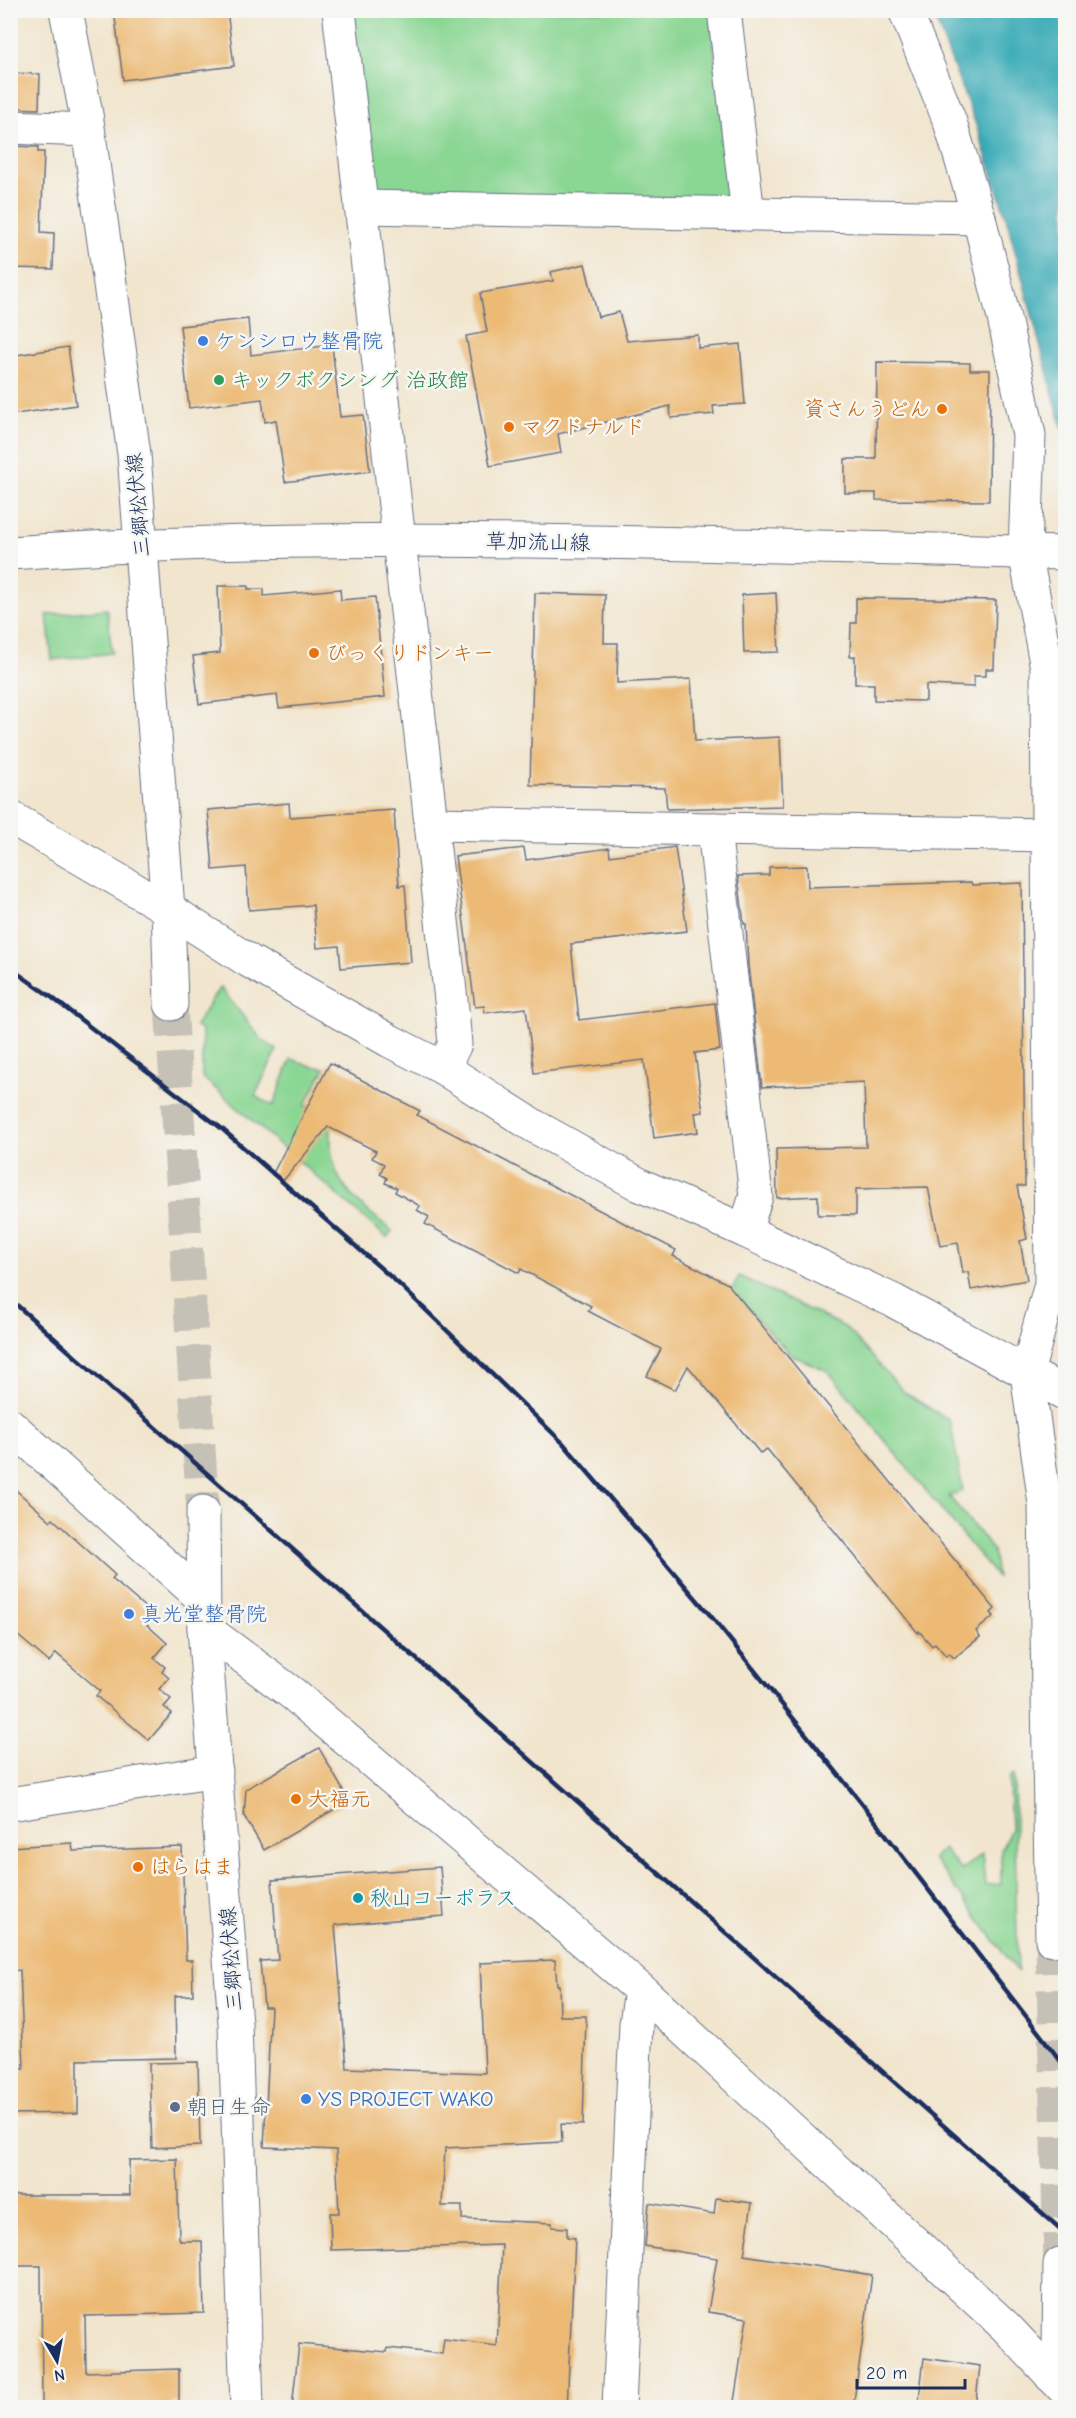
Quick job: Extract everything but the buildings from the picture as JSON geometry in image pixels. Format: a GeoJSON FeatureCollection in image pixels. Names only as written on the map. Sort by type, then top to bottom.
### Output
{"type":"FeatureCollection","features":[{"type":"Feature","properties":{"kind":"street","name":"三郷松伏線"},"geometry":{"type":"LineString","coordinates":[[66,10],[88,130],[134,454],[168,909],[171,1004]]}},
{"type":"Feature","properties":{"kind":"street"},"geometry":{"type":"LineString","coordinates":[[339,10],[455,1044],[443,1068]]}},
{"type":"Feature","properties":{"kind":"street"},"geometry":{"type":"LineString","coordinates":[[724,10],[748,214]]}},
{"type":"Feature","properties":{"kind":"street"},"geometry":{"type":"LineString","coordinates":[[905,10],[950,122],[979,218],[1004,318],[1029,435],[1047,552],[1051,1284],[1027,1373],[1045,1504],[1052,1940]]}},
{"type":"Feature","properties":{"kind":"street"},"geometry":{"type":"LineString","coordinates":[[10,127],[88,130]]}},
{"type":"Feature","properties":{"kind":"street"},"geometry":{"type":"LineString","coordinates":[[361,207],[979,218]]}},
{"type":"Feature","properties":{"kind":"street","name":"草加流山線"},"geometry":{"type":"LineString","coordinates":[[10,553],[141,544],[398,540],[1047,552]]}},
{"type":"Feature","properties":{"kind":"street"},"geometry":{"type":"LineString","coordinates":[[10,817],[168,909],[249,961],[390,1041],[443,1068],[534,1126],[640,1185],[894,1301],[1061,1392]]}},
{"type":"Feature","properties":{"kind":"street"},"geometry":{"type":"LineString","coordinates":[[432,824],[1047,835]]}},
{"type":"Feature","properties":{"kind":"street"},"geometry":{"type":"LineString","coordinates":[[714,829],[756,1196],[745,1231]]}},
{"type":"Feature","properties":{"kind":"street"},"geometry":{"type":"LineString","coordinates":[[10,1425],[203,1613],[293,1694],[641,1990],[1006,2327],[1061,2389]]}},
{"type":"Feature","properties":{"kind":"street","name":"三郷松伏線"},"geometry":{"type":"LineString","coordinates":[[203,1512],[203,1613],[236,2023],[248,2408]]}},
{"type":"Feature","properties":{"kind":"street"},"geometry":{"type":"LineString","coordinates":[[10,1804],[216,1771]]}},
{"type":"Feature","properties":{"kind":"street"},"geometry":{"type":"LineString","coordinates":[[619,2408],[636,2024],[641,1990]]}},
{"type":"Feature","properties":{"kind":"street"},"geometry":{"type":"LineString","coordinates":[[1060,2264],[1059,2349],[1064,2408]]}},
{"type":"Feature","properties":{"kind":"green space"},"geometry":{"type":"Polygon","coordinates":[[[352,11],[710,11],[731,200],[385,196],[373,184],[352,11]]]}},
{"type":"Feature","properties":{"kind":"green space"},"geometry":{"type":"Polygon","coordinates":[[[107,609],[112,653],[52,660],[47,615],[107,609]]]}},
{"type":"Feature","properties":{"kind":"green space"},"geometry":{"type":"Polygon","coordinates":[[[220,987],[261,1039],[277,1050],[255,1096],[273,1106],[291,1059],[314,1067],[325,1068],[305,1105],[332,1119],[332,1157],[336,1172],[352,1196],[392,1231],[387,1238],[202,1077],[202,1031],[195,1026],[220,987]]]}},
{"type":"Feature","properties":{"kind":"green space"},"geometry":{"type":"Polygon","coordinates":[[[739,1276],[845,1327],[904,1392],[950,1421],[963,1491],[949,1496],[993,1550],[997,1577],[828,1371],[791,1355],[740,1300],[729,1296],[739,1276]]]}},
{"type":"Feature","properties":{"kind":"green space"},"geometry":{"type":"Polygon","coordinates":[[[1014,1774],[1018,1972],[933,1858],[943,1849],[961,1870],[982,1854],[985,1885],[1001,1884],[1001,1850],[1011,1829],[1009,1778],[1014,1774]]]}},
{"type":"Feature","properties":{"kind":"water"},"geometry":{"type":"Polygon","coordinates":[[[932,11],[1065,11],[1065,439],[1006,217],[975,122],[932,11]]]}},
{"type":"Feature","properties":{"kind":"tunnel"},"geometry":{"type":"LineString","coordinates":[[171,1004],[203,1512]]}},
{"type":"Feature","properties":{"kind":"tunnel"},"geometry":{"type":"LineString","coordinates":[[1052,1940],[1060,2264]]}},
{"type":"Feature","properties":{"kind":"railway"},"geometry":{"type":"LineString","coordinates":[[10,968],[50,996],[221,1128],[400,1285],[563,1443],[710,1615],[863,1805],[1066,2068]]}},
{"type":"Feature","properties":{"kind":"railway"},"geometry":{"type":"LineString","coordinates":[[10,1299],[1066,2234]]}},
{"type":"Feature","properties":{"kind":"place","name":"ケンシロウ整骨院"},"geometry":{"type":"Point","coordinates":[203,341]}},
{"type":"Feature","properties":{"kind":"place","name":"キックボクシング 治政館"},"geometry":{"type":"Point","coordinates":[219,380]}},
{"type":"Feature","properties":{"kind":"place","name":"資さんうどん"},"geometry":{"type":"Point","coordinates":[942,409]}},
{"type":"Feature","properties":{"kind":"place","name":"マクドナルド"},"geometry":{"type":"Point","coordinates":[509,427]}},
{"type":"Feature","properties":{"kind":"place","name":"びっくりドンキー"},"geometry":{"type":"Point","coordinates":[314,653]}},
{"type":"Feature","properties":{"kind":"place","name":"真光堂整骨院"},"geometry":{"type":"Point","coordinates":[129,1614]}},
{"type":"Feature","properties":{"kind":"place","name":"大福元"},"geometry":{"type":"Point","coordinates":[296,1799]}},
{"type":"Feature","properties":{"kind":"place","name":"はらはま"},"geometry":{"type":"Point","coordinates":[138,1867]}},
{"type":"Feature","properties":{"kind":"place","name":"秋山コーポラス"},"geometry":{"type":"Point","coordinates":[358,1898]}},
{"type":"Feature","properties":{"kind":"place","name":"YS PROJECT WAKO"},"geometry":{"type":"Point","coordinates":[306,2099]}},
{"type":"Feature","properties":{"kind":"place","name":"朝日生命"},"geometry":{"type":"Point","coordinates":[175,2107]}}]}
